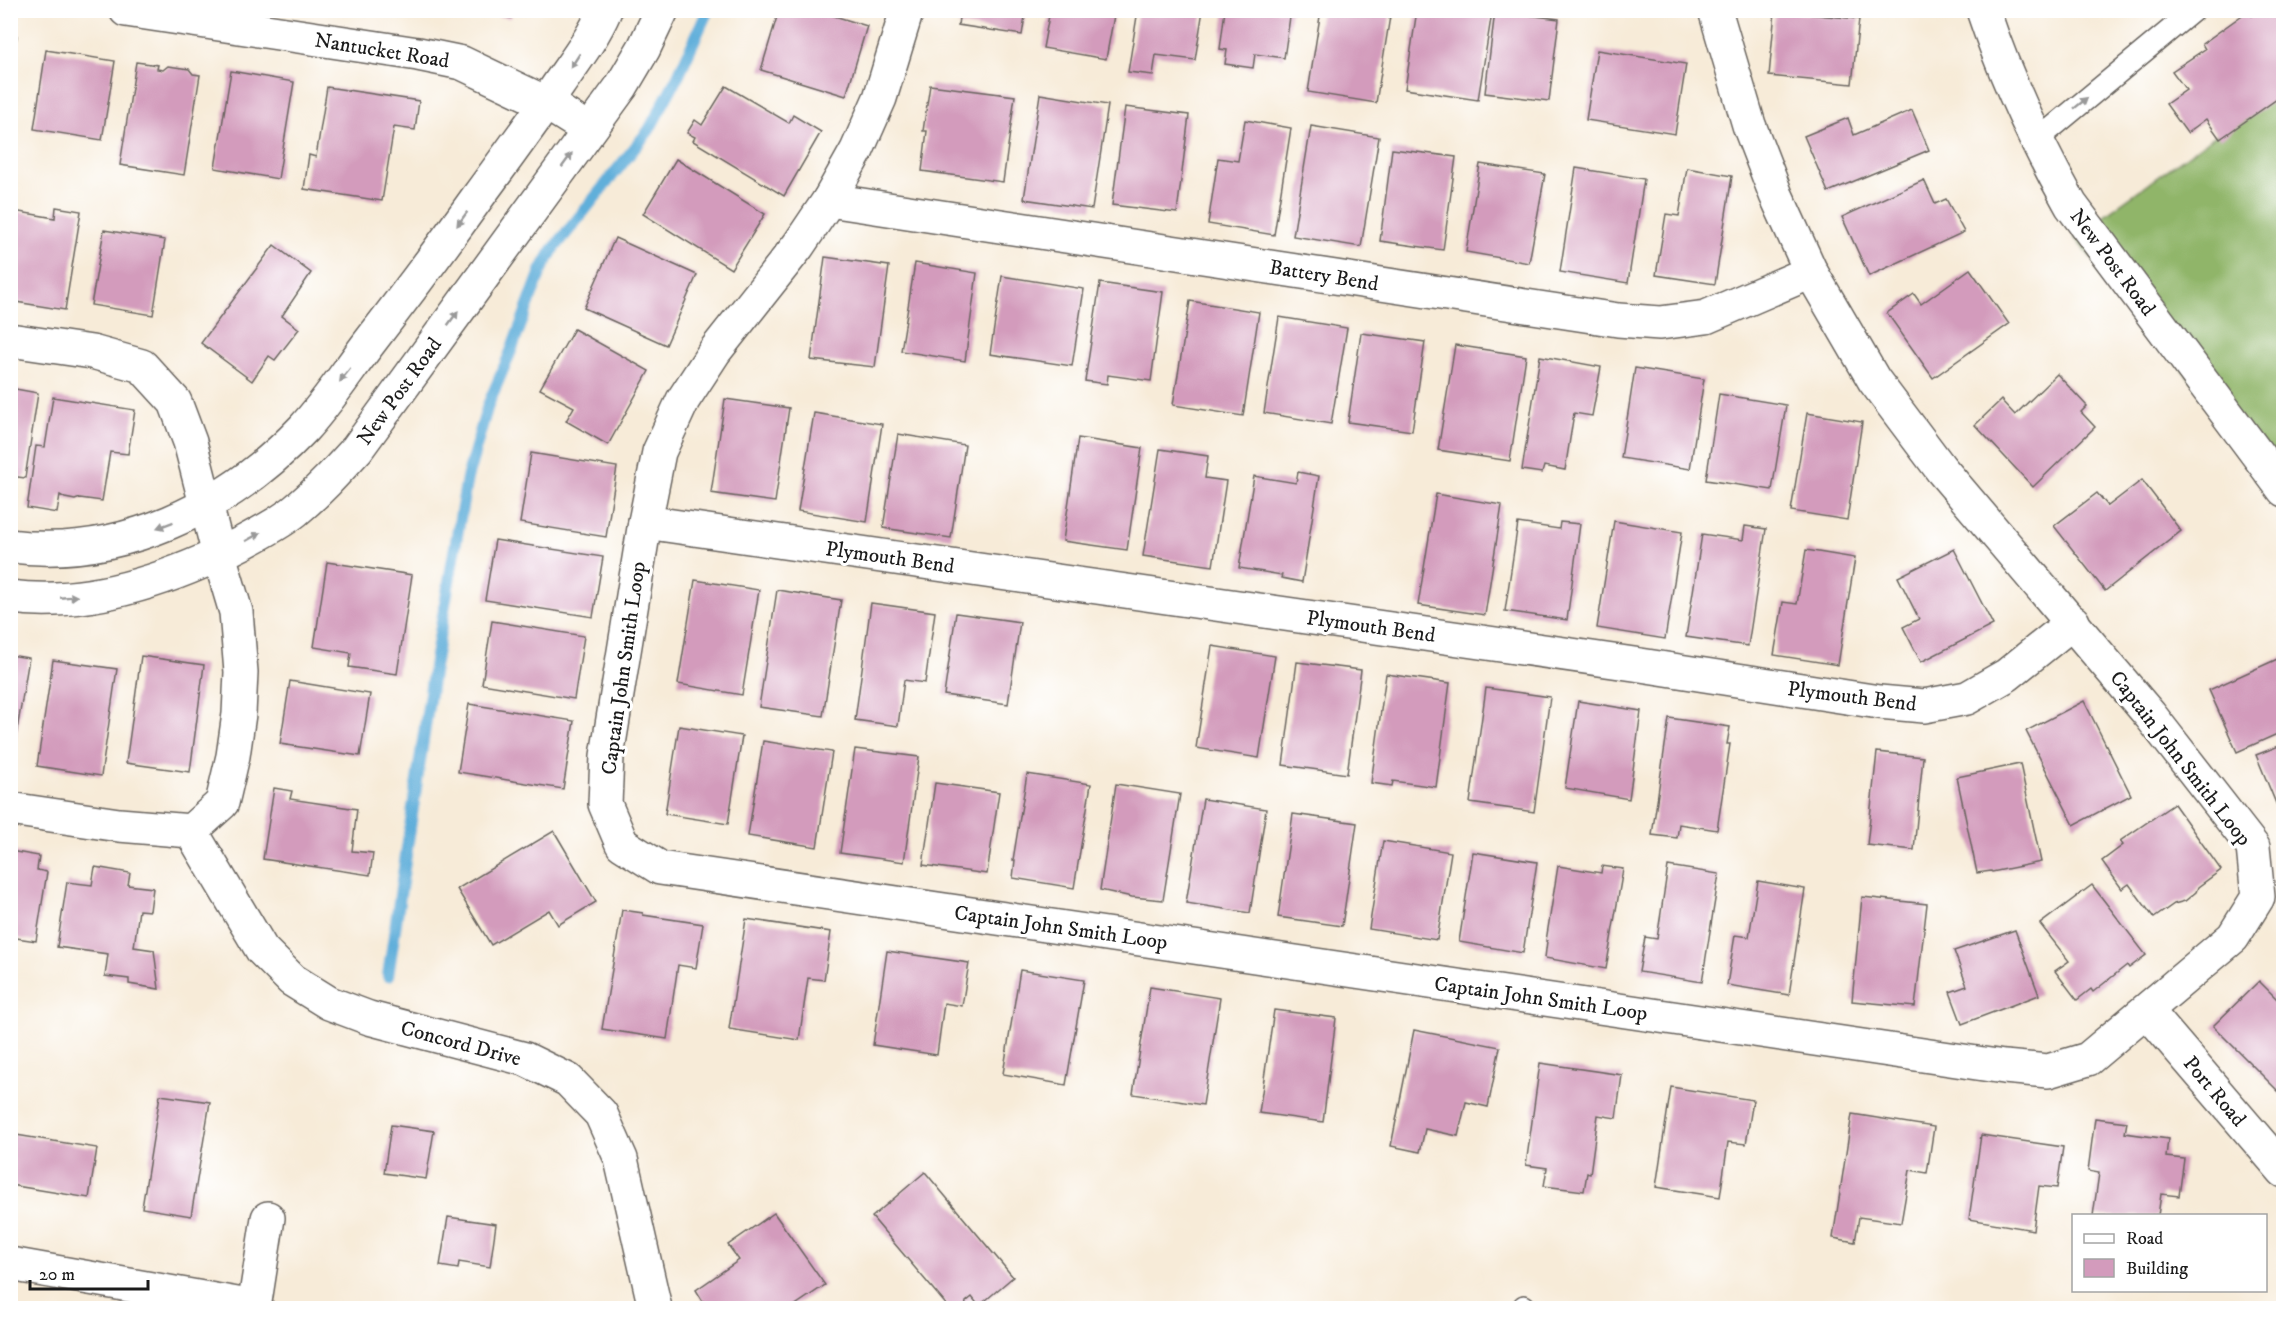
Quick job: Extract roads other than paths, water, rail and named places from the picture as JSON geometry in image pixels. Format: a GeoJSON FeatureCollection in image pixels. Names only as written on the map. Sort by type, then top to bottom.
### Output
{"type":"FeatureCollection","features":[{"type":"Feature","properties":{"kind":"street","name":"Nantucket Road"},"geometry":{"type":"LineString","coordinates":[[126,10],[418,54],[462,63],[546,103],[588,130]]}},
{"type":"Feature","properties":{"kind":"street"},"geometry":{"type":"LineString","coordinates":[[10,546],[31,549],[64,548],[99,544],[140,534],[181,519],[239,484],[279,453],[304,428],[420,278],[573,64],[605,10]]}},
{"type":"Feature","properties":{"kind":"street","name":"New Post Road"},"geometry":{"type":"LineString","coordinates":[[10,597],[62,598],[106,593],[148,583],[219,555],[294,512],[327,482],[357,449],[621,87],[644,48],[662,10]]}},
{"type":"Feature","properties":{"kind":"street","name":"Captain John Smith Loop"},"geometry":{"type":"LineString","coordinates":[[907,10],[880,98],[857,150],[829,200],[798,246],[715,351],[682,400],[659,452],[645,522],[607,756],[605,804],[622,844],[660,868],[2004,1067],[2048,1071],[2088,1059],[2233,937],[2258,897],[2253,847],[2150,715],[1906,425],[1874,380],[1811,272],[1776,195],[1749,125],[1715,10]]}},
{"type":"Feature","properties":{"kind":"street","name":"New Post Road"},"geometry":{"type":"LineString","coordinates":[[1983,10],[2017,101],[2071,206],[2283,489]]}},
{"type":"Feature","properties":{"kind":"street","name":"Battery Bend"},"geometry":{"type":"LineString","coordinates":[[829,200],[1618,320],[1660,322],[1706,317],[1811,272]]}},
{"type":"Feature","properties":{"kind":"street"},"geometry":{"type":"LineString","coordinates":[[10,340],[92,352],[142,366],[175,402],[190,442],[236,612],[241,672],[239,714],[233,756],[222,803],[191,831],[119,825],[10,809]]}},
{"type":"Feature","properties":{"kind":"street","name":"Plymouth Bend"},"geometry":{"type":"LineString","coordinates":[[645,522],[1634,664],[1879,702],[1924,706],[1967,698],[2007,675],[2073,622]]}},
{"type":"Feature","properties":{"kind":"street","name":"Concord Drive"},"geometry":{"type":"LineString","coordinates":[[191,831],[262,950],[292,980],[329,1003],[369,1018],[525,1059],[568,1080],[601,1114],[621,1158],[655,1308]]}},
{"type":"Feature","properties":{"kind":"street","name":"Port Road"},"geometry":{"type":"LineString","coordinates":[[2147,1011],[2283,1172]]}},
{"type":"Feature","properties":{"kind":"street"},"geometry":{"type":"LineString","coordinates":[[10,1264],[254,1308],[268,1218]]}},
{"type":"Feature","properties":{"kind":"lane"},"geometry":{"type":"LineString","coordinates":[[2036,141],[2194,10]]}},
{"type":"Feature","properties":{"kind":"waterway"},"geometry":{"type":"LineString","coordinates":[[388,976],[433,673],[467,478],[488,405],[541,271],[552,251],[649,130],[678,76],[708,10]]}}]}
